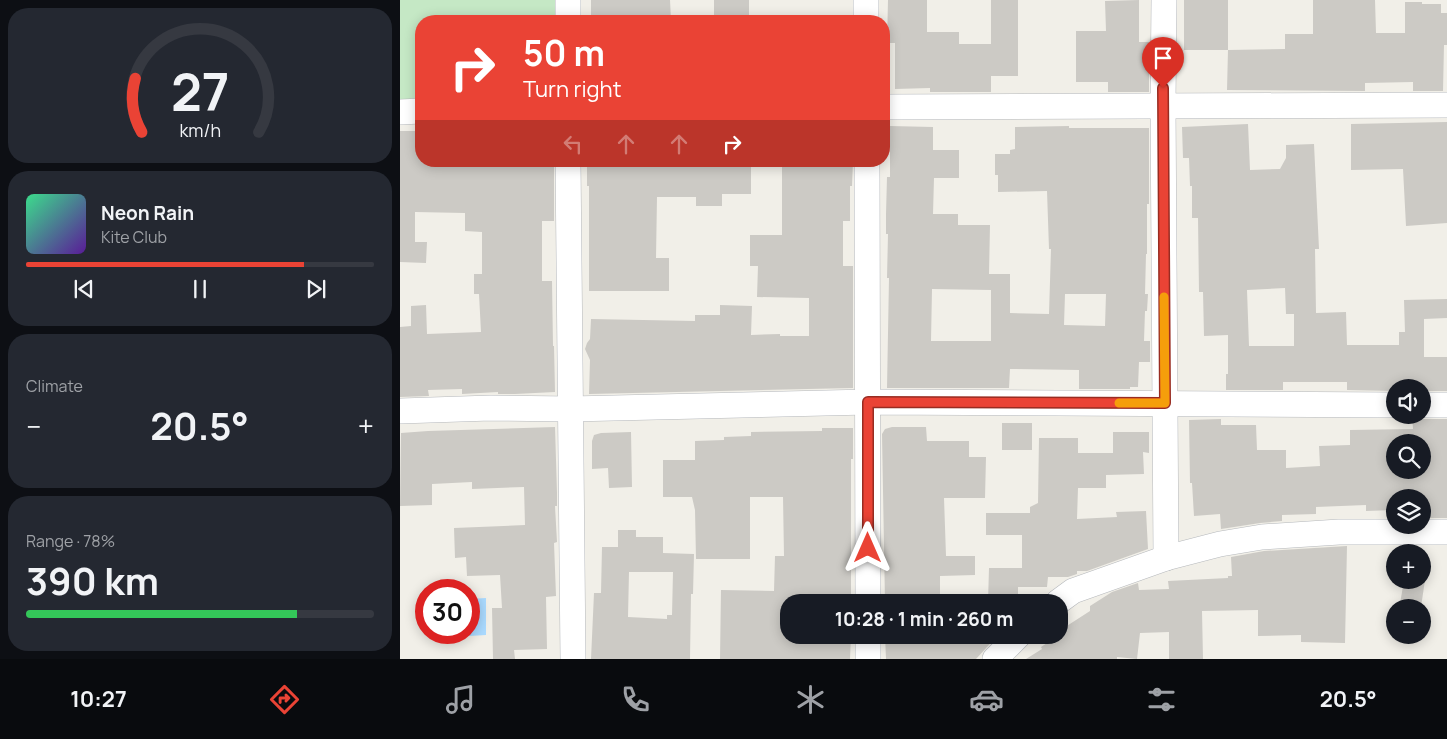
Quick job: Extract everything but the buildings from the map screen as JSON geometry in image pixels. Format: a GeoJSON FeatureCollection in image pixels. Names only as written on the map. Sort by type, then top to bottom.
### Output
{"type":"FeatureCollection","features":[{"type":"Feature","properties":{"kind":"street"},"geometry":{"type":"LineString","coordinates":[[568,0],[568,15]]}},
{"type":"Feature","properties":{"kind":"street"},"geometry":{"type":"LineString","coordinates":[[866,0],[866,15]]}},
{"type":"Feature","properties":{"kind":"street"},"geometry":{"type":"LineString","coordinates":[[1164,0],[1166,558]]}},
{"type":"Feature","properties":{"kind":"street"},"geometry":{"type":"LineString","coordinates":[[890,107],[1447,105]]}},
{"type":"Feature","properties":{"kind":"street"},"geometry":{"type":"LineString","coordinates":[[400,112],[415,111]]}},
{"type":"Feature","properties":{"kind":"street"},"geometry":{"type":"LineString","coordinates":[[568,167],[573,659]]}},
{"type":"Feature","properties":{"kind":"street"},"geometry":{"type":"LineString","coordinates":[[867,167],[868,594]]}},
{"type":"Feature","properties":{"kind":"street"},"geometry":{"type":"LineString","coordinates":[[400,411],[868,402],[1386,405]]}},
{"type":"Feature","properties":{"kind":"street"},"geometry":{"type":"LineString","coordinates":[[1431,405],[1447,405]]}},
{"type":"Feature","properties":{"kind":"street"},"geometry":{"type":"LineString","coordinates":[[1068,595],[1073,591],[1166,558],[1220,544],[1262,537],[1339,532],[1447,532]]}},
{"type":"Feature","properties":{"kind":"street"},"geometry":{"type":"LineString","coordinates":[[868,644],[868,659]]}},
{"type":"Feature","properties":{"kind":"street"},"geometry":{"type":"LineString","coordinates":[[995,659],[1010,644]]}},
{"type":"Feature","properties":{"kind":"green space"},"geometry":{"type":"Polygon","coordinates":[[[400,0],[568,0],[568,15],[415,15],[415,111],[400,112],[400,0]]]}},
{"type":"Feature","properties":{"kind":"water"},"geometry":{"type":"Polygon","coordinates":[[[480,598],[486,598],[486,635],[480,635],[480,598]]]}},
{"type":"Feature","properties":{"kind":"slow traffic"},"geometry":{"type":"LineString","coordinates":[[1119,403],[1165,403],[1164,297]]}},
{"type":"Feature","properties":{"kind":"route"},"geometry":{"type":"LineString","coordinates":[[868,548],[868,402],[1165,403],[1163,88]]}}]}
